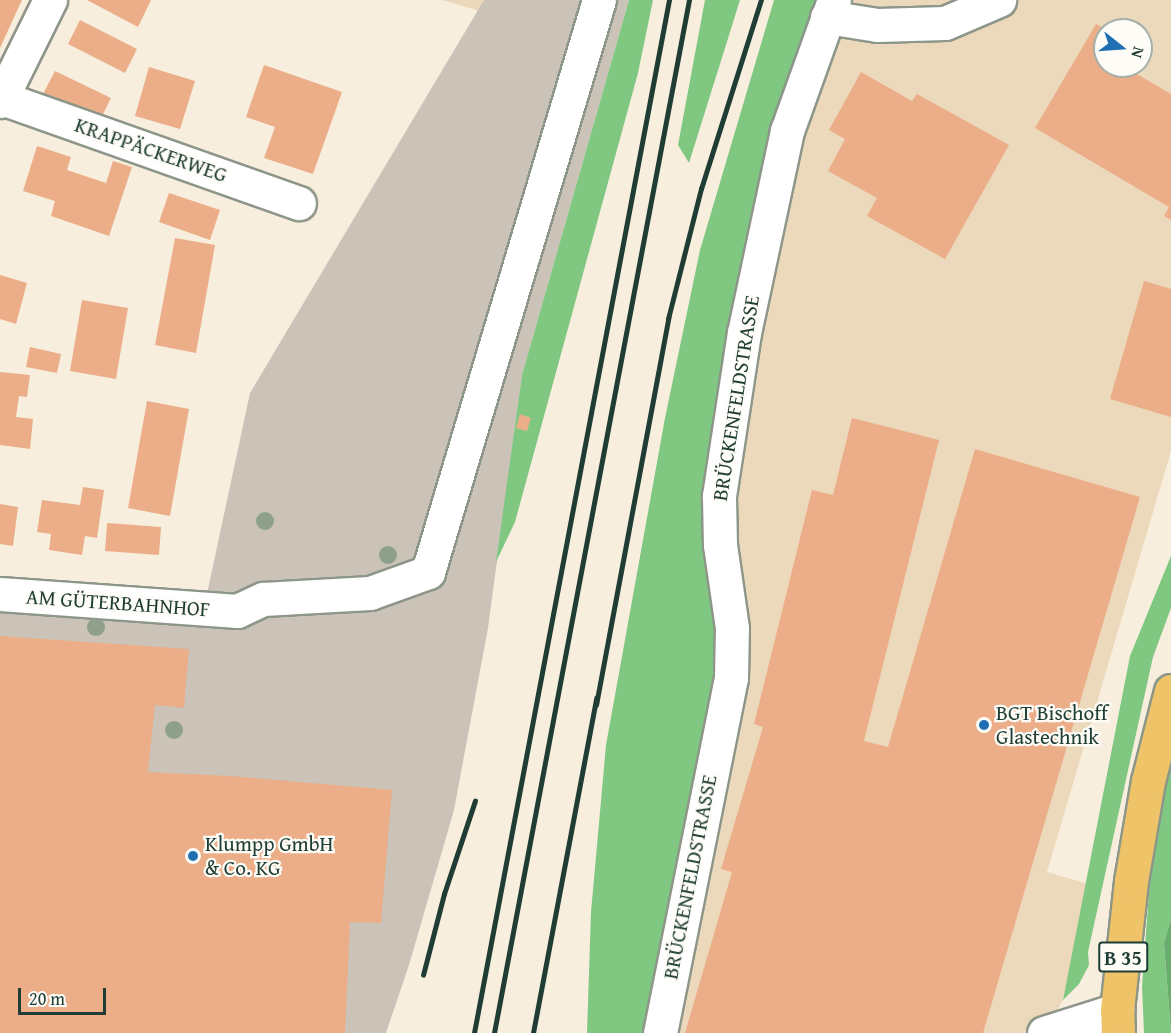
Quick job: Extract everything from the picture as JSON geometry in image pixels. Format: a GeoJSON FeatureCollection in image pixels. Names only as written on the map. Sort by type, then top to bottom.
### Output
{"type":"FeatureCollection","features":[{"type":"Feature","properties":{"kind":"main road","name":"B 35"},"geometry":{"type":"LineString","coordinates":[[1118,1022],[1132,870],[1148,782],[1171,691]]}},
{"type":"Feature","properties":{"kind":"street"},"geometry":{"type":"LineString","coordinates":[[1,100],[50,0]]}},
{"type":"Feature","properties":{"kind":"street","name":"AM GÜTERBAHNHOF"},"geometry":{"type":"LineString","coordinates":[[0,594],[237,611],[263,599],[370,593],[428,572],[599,0]]}},
{"type":"Feature","properties":{"kind":"street","name":"BRÜCKENFELDSTRASSE"},"geometry":{"type":"LineString","coordinates":[[660,1033],[730,678],[732,628],[720,545],[719,496],[744,333],[787,132],[830,9],[877,25],[945,23],[999,0]]}},
{"type":"Feature","properties":{"kind":"street","name":"KRAPPÄCKERWEG"},"geometry":{"type":"LineString","coordinates":[[1,100],[299,203]]}},
{"type":"Feature","properties":{"kind":"street"},"geometry":{"type":"LineString","coordinates":[[0,594],[0,611]]}},
{"type":"Feature","properties":{"kind":"street"},"geometry":{"type":"LineString","coordinates":[[1044,1033],[1118,1022]]}},
{"type":"Feature","properties":{"kind":"shaded area"},"geometry":{"type":"Polygon","coordinates":[[[442,0],[484,0],[480,11],[442,0]]]}},
{"type":"Feature","properties":{"kind":"shaded area"},"geometry":{"type":"Polygon","coordinates":[[[484,0],[629,0],[522,375],[488,628],[454,810],[409,965],[386,1033],[0,1033],[0,607],[202,617],[250,393],[484,0]]]}},
{"type":"Feature","properties":{"kind":"shaded area"},"geometry":{"type":"Polygon","coordinates":[[[817,0],[1171,0],[1171,451],[1047,872],[1088,884],[1063,1000],[1044,1033],[645,1033],[705,548],[773,129],[817,0]]]}},
{"type":"Feature","properties":{"kind":"green space"},"geometry":{"type":"Polygon","coordinates":[[[629,0],[653,0],[638,73],[515,522],[496,562],[522,375],[629,0]]]}},
{"type":"Feature","properties":{"kind":"green space"},"geometry":{"type":"Polygon","coordinates":[[[705,0],[740,0],[689,163],[678,145],[705,0]]]}},
{"type":"Feature","properties":{"kind":"green space"},"geometry":{"type":"Polygon","coordinates":[[[774,0],[817,0],[773,129],[705,548],[715,629],[715,676],[645,1033],[587,1033],[591,912],[606,745],[665,418],[700,250],[774,0]]]}},
{"type":"Feature","properties":{"kind":"green space"},"geometry":{"type":"Polygon","coordinates":[[[1171,556],[1171,608],[1153,657],[1088,952],[1089,965],[1079,984],[1063,1000],[1130,656],[1171,556]]]}},
{"type":"Feature","properties":{"kind":"green space"},"geometry":{"type":"Polygon","coordinates":[[[1171,762],[1171,919],[1164,943],[1171,1033],[1144,1033],[1142,986],[1152,853],[1171,762]]]}},
{"type":"Feature","properties":{"kind":"green space"},"geometry":{"type":"Polygon","coordinates":[[[1171,919],[1171,1033],[1164,943],[1171,919]]]}},
{"type":"Feature","properties":{"kind":"building"},"geometry":{"type":"Polygon","coordinates":[[[0,0],[22,0],[0,48],[0,0]]]}},
{"type":"Feature","properties":{"kind":"building"},"geometry":{"type":"Polygon","coordinates":[[[87,0],[151,0],[138,27],[87,0]]]}},
{"type":"Feature","properties":{"kind":"building"},"geometry":{"type":"Polygon","coordinates":[[[80,20],[137,49],[125,73],[68,44],[80,20]]]}},
{"type":"Feature","properties":{"kind":"building"},"geometry":{"type":"Polygon","coordinates":[[[1093,29],[1093,78],[1144,78],[1171,94],[1171,220],[1164,216],[1169,207],[1035,128],[1093,29]]]}},
{"type":"Feature","properties":{"kind":"building"},"geometry":{"type":"Polygon","coordinates":[[[264,65],[342,92],[313,174],[264,158],[275,127],[246,117],[264,65]]]}},
{"type":"Feature","properties":{"kind":"building"},"geometry":{"type":"Polygon","coordinates":[[[149,67],[195,81],[180,129],[135,116],[149,67]]]}},
{"type":"Feature","properties":{"kind":"building"},"geometry":{"type":"Polygon","coordinates":[[[55,71],[111,98],[99,122],[43,94],[55,71]]]}},
{"type":"Feature","properties":{"kind":"building"},"geometry":{"type":"Polygon","coordinates":[[[861,72],[912,101],[917,94],[1009,145],[945,259],[867,216],[877,198],[828,171],[845,139],[829,130],[861,72]]]}},
{"type":"Feature","properties":{"kind":"building"},"geometry":{"type":"Polygon","coordinates":[[[37,146],[71,157],[67,170],[106,183],[113,161],[132,167],[109,236],[51,216],[55,201],[23,191],[37,146]]]}},
{"type":"Feature","properties":{"kind":"building"},"geometry":{"type":"Polygon","coordinates":[[[169,193],[220,210],[210,240],[159,222],[169,193]]]}},
{"type":"Feature","properties":{"kind":"building"},"geometry":{"type":"Polygon","coordinates":[[[175,238],[215,245],[196,353],[155,345],[175,238]]]}},
{"type":"Feature","properties":{"kind":"building"},"geometry":{"type":"Polygon","coordinates":[[[0,275],[27,283],[16,324],[0,319],[0,275]]]}},
{"type":"Feature","properties":{"kind":"building"},"geometry":{"type":"Polygon","coordinates":[[[1144,281],[1171,289],[1171,417],[1110,399],[1144,281]]]}},
{"type":"Feature","properties":{"kind":"building"},"geometry":{"type":"Polygon","coordinates":[[[82,300],[128,308],[116,379],[70,371],[82,300]]]}},
{"type":"Feature","properties":{"kind":"building"},"geometry":{"type":"Polygon","coordinates":[[[30,347],[61,354],[57,373],[26,367],[30,347]]]}},
{"type":"Feature","properties":{"kind":"building"},"geometry":{"type":"Polygon","coordinates":[[[0,372],[30,375],[27,397],[19,396],[16,417],[33,419],[30,449],[0,445],[0,372]]]}},
{"type":"Feature","properties":{"kind":"building"},"geometry":{"type":"Polygon","coordinates":[[[147,401],[189,409],[170,516],[128,508],[147,401]]]}},
{"type":"Feature","properties":{"kind":"building"},"geometry":{"type":"Polygon","coordinates":[[[520,414],[531,418],[527,431],[516,428],[520,414]]]}},
{"type":"Feature","properties":{"kind":"building","name":"BGT Bischoff Glastechnik"},"geometry":{"type":"Polygon","coordinates":[[[852,418],[939,440],[864,741],[888,747],[975,449],[1140,497],[983,1033],[685,1033],[732,872],[721,869],[763,727],[754,724],[812,490],[833,495],[852,418]]]}},
{"type":"Feature","properties":{"kind":"building"},"geometry":{"type":"Polygon","coordinates":[[[83,487],[104,490],[97,538],[85,536],[82,555],[49,550],[51,534],[37,532],[42,500],[80,505],[83,487]]]}},
{"type":"Feature","properties":{"kind":"building"},"geometry":{"type":"Polygon","coordinates":[[[0,504],[18,507],[13,546],[0,544],[0,504]]]}},
{"type":"Feature","properties":{"kind":"building"},"geometry":{"type":"Polygon","coordinates":[[[107,523],[161,527],[159,555],[105,551],[107,523]]]}},
{"type":"Feature","properties":{"kind":"building","name":"Klumpp GmbH & Co. KG"},"geometry":{"type":"Polygon","coordinates":[[[0,636],[189,649],[184,708],[155,705],[148,772],[230,776],[392,790],[381,923],[350,922],[345,1033],[0,1033],[0,636]]]}},
{"type":"Feature","properties":{"kind":"railway"},"geometry":{"type":"LineString","coordinates":[[474,1033],[669,0]]}},
{"type":"Feature","properties":{"kind":"railway"},"geometry":{"type":"LineString","coordinates":[[494,1033],[689,0]]}},
{"type":"Feature","properties":{"kind":"railway"},"geometry":{"type":"LineString","coordinates":[[596,705],[668,319],[701,189],[761,0]]}},
{"type":"Feature","properties":{"kind":"railway"},"geometry":{"type":"LineString","coordinates":[[533,1033],[596,698]]}},
{"type":"Feature","properties":{"kind":"railway"},"geometry":{"type":"LineString","coordinates":[[423,975],[444,894],[475,801]]}},
{"type":"Feature","properties":{"kind":"place","name":"BGT Bischoff Glastechnik"},"geometry":{"type":"Point","coordinates":[984,725]}},
{"type":"Feature","properties":{"kind":"place","name":"Klumpp GmbH & Co. KG"},"geometry":{"type":"Point","coordinates":[193,856]}}]}
